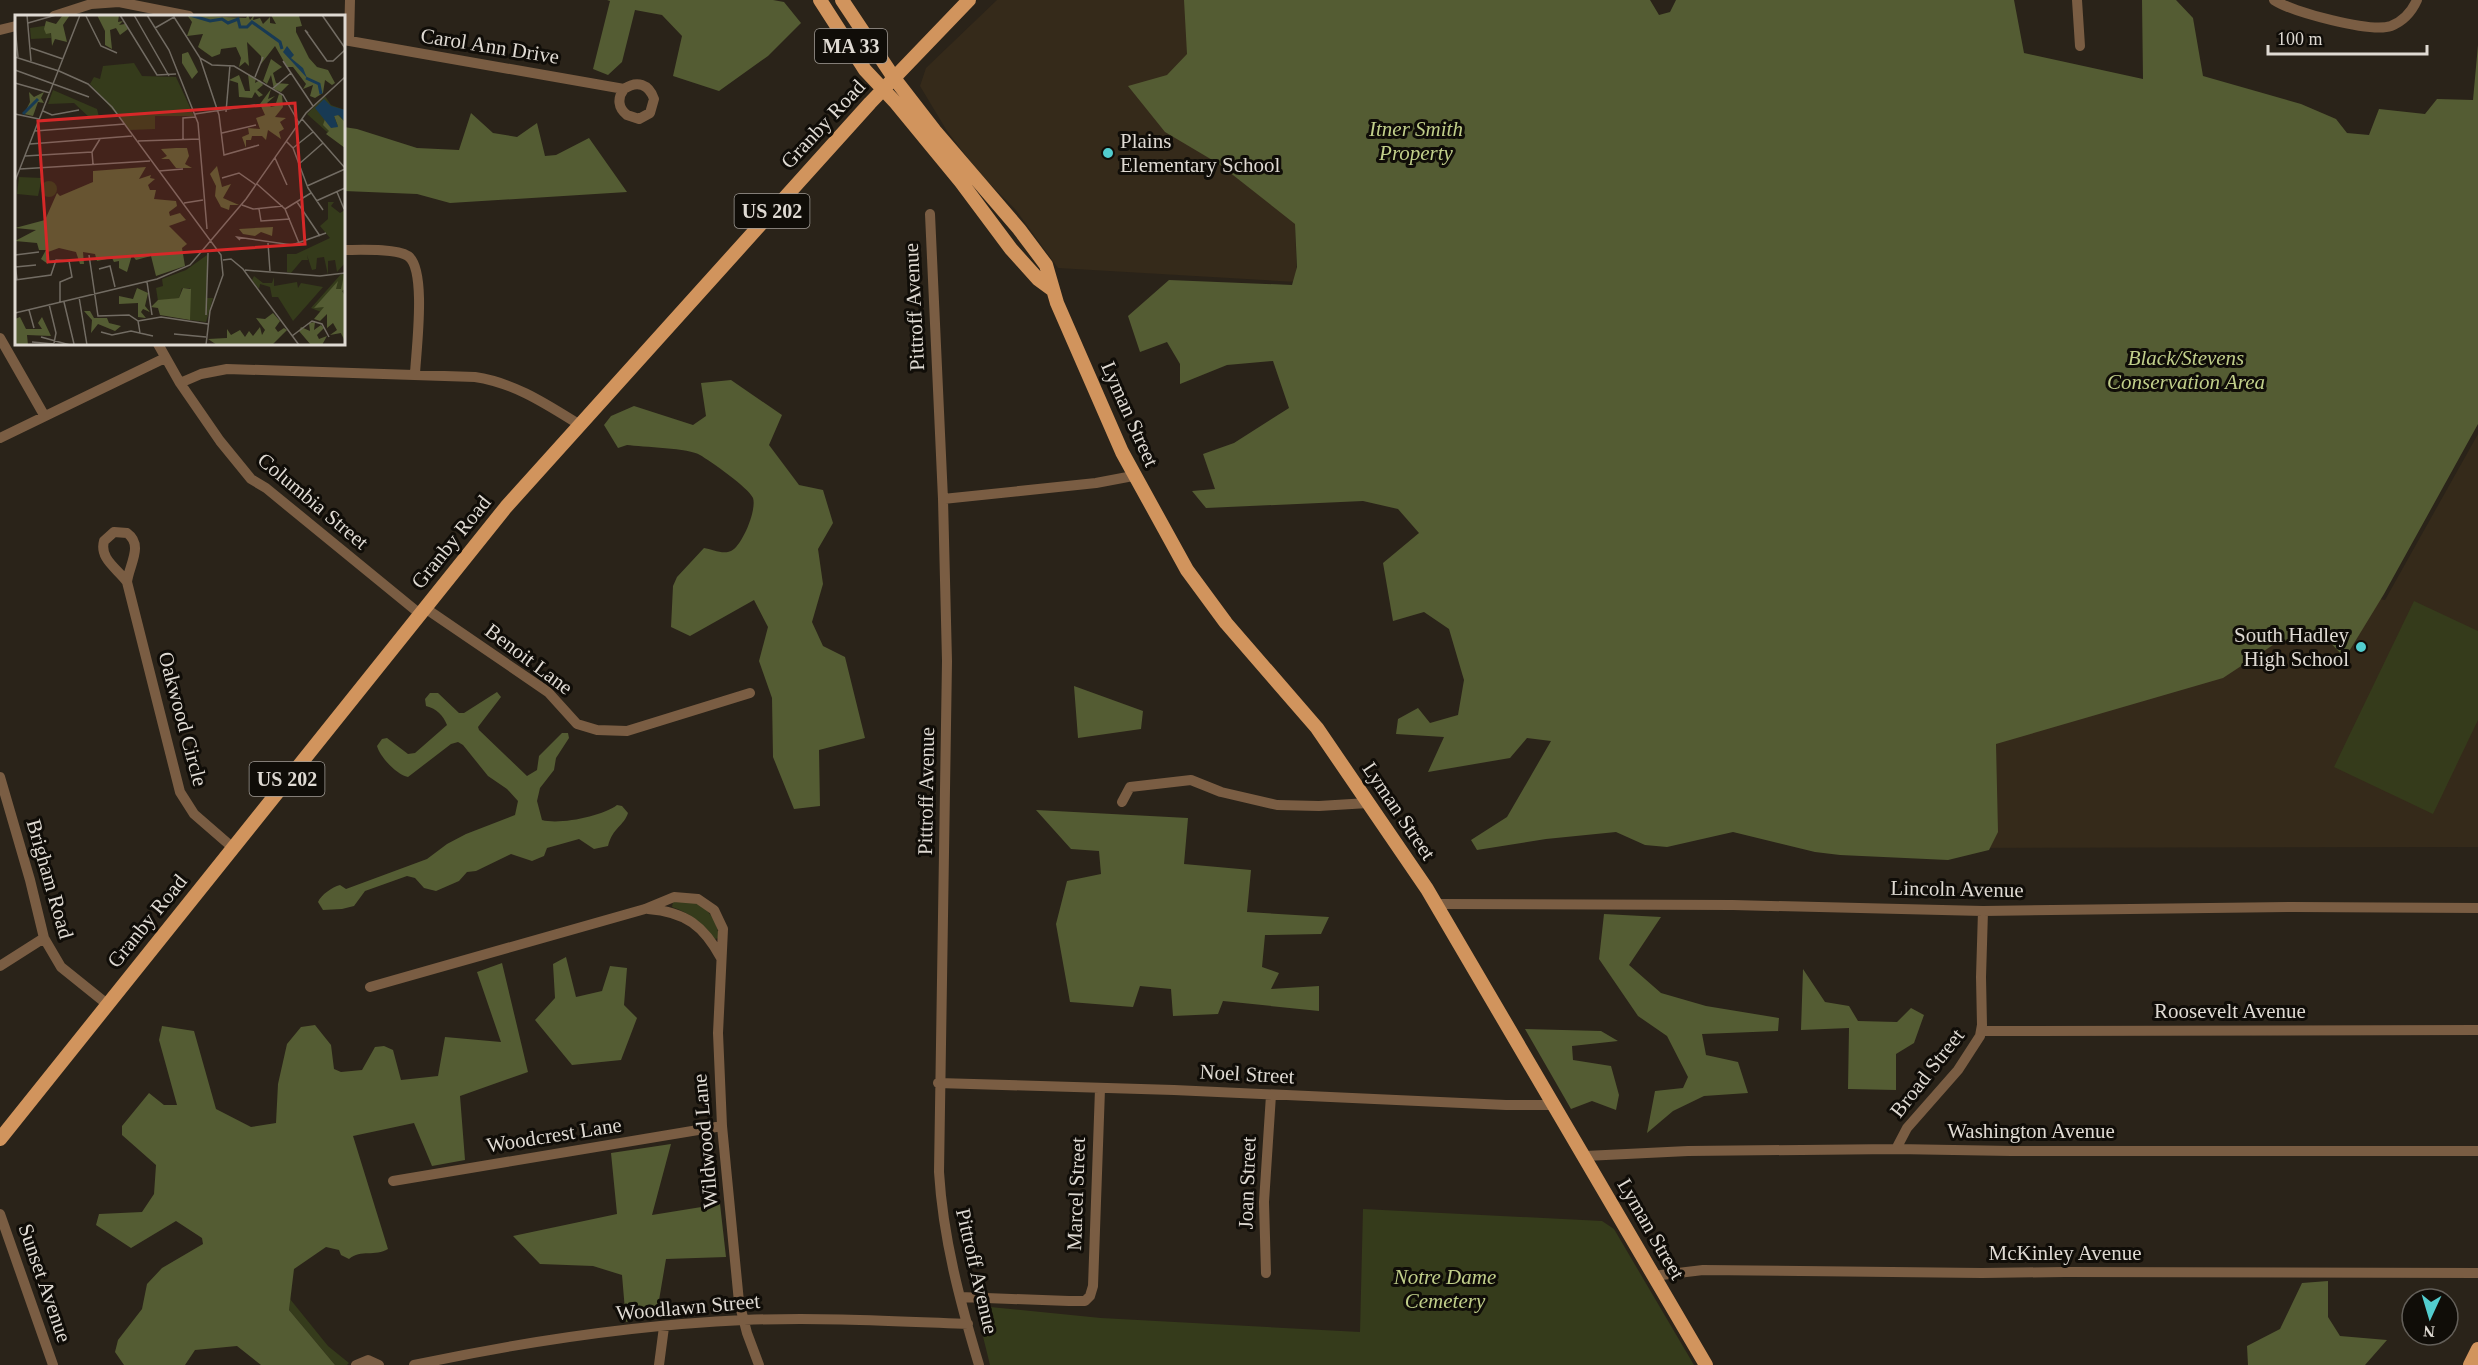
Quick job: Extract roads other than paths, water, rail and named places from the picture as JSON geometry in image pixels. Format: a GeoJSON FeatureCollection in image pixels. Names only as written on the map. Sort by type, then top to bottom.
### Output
{"type":"FeatureCollection","features":[{"type":"Feature","properties":{"kind":"main road","name":"MA 33"},"geometry":{"type":"LineString","coordinates":[[820,0],[866,70],[884,90]]}},
{"type":"Feature","properties":{"kind":"main road","name":"MA 33"},"geometry":{"type":"LineString","coordinates":[[842,0],[894,78]]}},
{"type":"Feature","properties":{"kind":"main road","name":"Granby Road"},"geometry":{"type":"LineString","coordinates":[[0,1139],[506,507],[894,78],[969,0]]}},
{"type":"Feature","properties":{"kind":"main road","name":"Lyman Street"},"geometry":{"type":"LineString","coordinates":[[894,78],[1046,265],[1053,290],[1133,476],[1186,570],[1204,596],[1317,728],[1436,904],[1706,1365]]}},
{"type":"Feature","properties":{"kind":"main road","name":"Lyman Street"},"geometry":{"type":"LineString","coordinates":[[884,90],[989,217],[1011,249],[1038,279],[1053,290]]}},
{"type":"Feature","properties":{"kind":"main road"},"geometry":{"type":"LineString","coordinates":[[2470,1365],[2478,1349]]}},
{"type":"Feature","properties":{"kind":"street"},"geometry":{"type":"LineString","coordinates":[[346,40],[350,0]]}},
{"type":"Feature","properties":{"kind":"street"},"geometry":{"type":"LineString","coordinates":[[2077,0],[2080,46]]}},
{"type":"Feature","properties":{"kind":"street"},"geometry":{"type":"LineString","coordinates":[[2274,0],[2313,15],[2372,28],[2386,27],[2398,22],[2409,14],[2417,0]]}},
{"type":"Feature","properties":{"kind":"street"},"geometry":{"type":"LineString","coordinates":[[57,15],[91,4],[119,2],[184,15]]}},
{"type":"Feature","properties":{"kind":"street"},"geometry":{"type":"LineString","coordinates":[[0,30],[15,26]]}},
{"type":"Feature","properties":{"kind":"street","name":"Carol Ann Drive"},"geometry":{"type":"LineString","coordinates":[[346,40],[624,89]]}},
{"type":"Feature","properties":{"kind":"street","name":"Pittroff Avenue"},"geometry":{"type":"LineString","coordinates":[[930,214],[943,499],[947,721],[938,1083],[940,1190],[946,1233],[960,1297],[979,1365]]}},
{"type":"Feature","properties":{"kind":"street"},"geometry":{"type":"LineString","coordinates":[[345,250],[403,254],[413,260],[417,266],[419,282],[415,374]]}},
{"type":"Feature","properties":{"kind":"street"},"geometry":{"type":"LineString","coordinates":[[0,338],[44,415]]}},
{"type":"Feature","properties":{"kind":"street","name":"Columbia Street"},"geometry":{"type":"LineString","coordinates":[[159,345],[180,383],[220,441],[251,479],[266,488],[422,611]]}},
{"type":"Feature","properties":{"kind":"street"},"geometry":{"type":"LineString","coordinates":[[0,438],[165,358]]}},
{"type":"Feature","properties":{"kind":"street"},"geometry":{"type":"LineString","coordinates":[[180,383],[201,374],[227,369],[475,377],[503,383],[533,396],[580,425]]}},
{"type":"Feature","properties":{"kind":"street"},"geometry":{"type":"LineString","coordinates":[[943,499],[1084,484],[1133,476]]}},
{"type":"Feature","properties":{"kind":"street","name":"Oakwood Circle"},"geometry":{"type":"LineString","coordinates":[[127,582],[106,559],[102,550],[104,541],[114,532],[127,533],[135,543],[136,552],[129,567],[127,582],[180,792],[194,814],[232,848]]}},
{"type":"Feature","properties":{"kind":"street","name":"Benoit Lane"},"geometry":{"type":"LineString","coordinates":[[422,611],[548,692],[574,721],[583,727],[615,732],[627,731],[750,693]]}},
{"type":"Feature","properties":{"kind":"street","name":"Brigham Road"},"geometry":{"type":"LineString","coordinates":[[0,779],[30,880],[44,938],[61,967],[107,1004]]}},
{"type":"Feature","properties":{"kind":"street"},"geometry":{"type":"LineString","coordinates":[[1122,802],[1130,787],[1191,780],[1221,792],[1277,805],[1319,806],[1368,802]]}},
{"type":"Feature","properties":{"kind":"street","name":"Wildwood Lane"},"geometry":{"type":"LineString","coordinates":[[370,987],[645,909],[667,899],[682,896],[704,902],[714,910],[721,923],[723,938],[718,1033],[722,1126],[736,1281],[743,1320],[759,1365]]}},
{"type":"Feature","properties":{"kind":"street","name":"Lincoln Avenue"},"geometry":{"type":"LineString","coordinates":[[1436,904],[1733,904],[1983,911],[2294,907],[2478,908]]}},
{"type":"Feature","properties":{"kind":"street","name":"Wildwood Lane"},"geometry":{"type":"LineString","coordinates":[[645,909],[675,913],[690,920],[710,939],[721,958]]}},
{"type":"Feature","properties":{"kind":"street","name":"Broad Street"},"geometry":{"type":"LineString","coordinates":[[1896,1149],[1907,1128],[1970,1054],[1982,1031],[1983,911]]}},
{"type":"Feature","properties":{"kind":"street"},"geometry":{"type":"LineString","coordinates":[[0,966],[44,938]]}},
{"type":"Feature","properties":{"kind":"street","name":"Roosevelt Avenue"},"geometry":{"type":"LineString","coordinates":[[1982,1031],[2478,1030]]}},
{"type":"Feature","properties":{"kind":"street","name":"Noel Street"},"geometry":{"type":"LineString","coordinates":[[938,1083],[1506,1106],[1555,1105]]}},
{"type":"Feature","properties":{"kind":"street","name":"Marcel Street"},"geometry":{"type":"LineString","coordinates":[[960,1297],[1069,1301],[1087,1299],[1093,1286],[1100,1089]]}},
{"type":"Feature","properties":{"kind":"street","name":"Joan Street"},"geometry":{"type":"LineString","coordinates":[[1266,1273],[1264,1202],[1271,1095]]}},
{"type":"Feature","properties":{"kind":"street","name":"Woodcrest Lane"},"geometry":{"type":"LineString","coordinates":[[393,1181],[722,1126]]}},
{"type":"Feature","properties":{"kind":"street","name":"Washington Avenue"},"geometry":{"type":"LineString","coordinates":[[1585,1156],[1688,1151],[1896,1149],[2478,1151]]}},
{"type":"Feature","properties":{"kind":"street","name":"Sunset Avenue"},"geometry":{"type":"LineString","coordinates":[[0,1214],[53,1365]]}},
{"type":"Feature","properties":{"kind":"street","name":"McKinley Avenue"},"geometry":{"type":"LineString","coordinates":[[1653,1276],[1703,1270],[1982,1274],[2065,1272],[2478,1273]]}},
{"type":"Feature","properties":{"kind":"street","name":"Woodlawn Street"},"geometry":{"type":"LineString","coordinates":[[414,1365],[565,1338],[743,1320],[878,1320],[968,1324]]}},
{"type":"Feature","properties":{"kind":"street"},"geometry":{"type":"LineString","coordinates":[[659,1365],[664,1327]]}},
{"type":"Feature","properties":{"kind":"street"},"geometry":{"type":"LineString","coordinates":[[356,1365],[368,1360],[379,1365]]}},
{"type":"Feature","properties":{"kind":"place","name":"Plains Elementary School"},"geometry":{"type":"Point","coordinates":[1108,153]}},
{"type":"Feature","properties":{"kind":"place","name":"South Hadley High School"},"geometry":{"type":"Point","coordinates":[2361,647]}},
{"type":"Feature","properties":{"kind":"park label","name":"Itner Smith Property"},"geometry":{"type":"Point","coordinates":[1416,141]}},
{"type":"Feature","properties":{"kind":"park label","name":"Black/Stevens Conservation Area"},"geometry":{"type":"Point","coordinates":[2186,370]}},
{"type":"Feature","properties":{"kind":"park label","name":"Notre Dame Cemetery"},"geometry":{"type":"Point","coordinates":[1445,1289]}}]}
